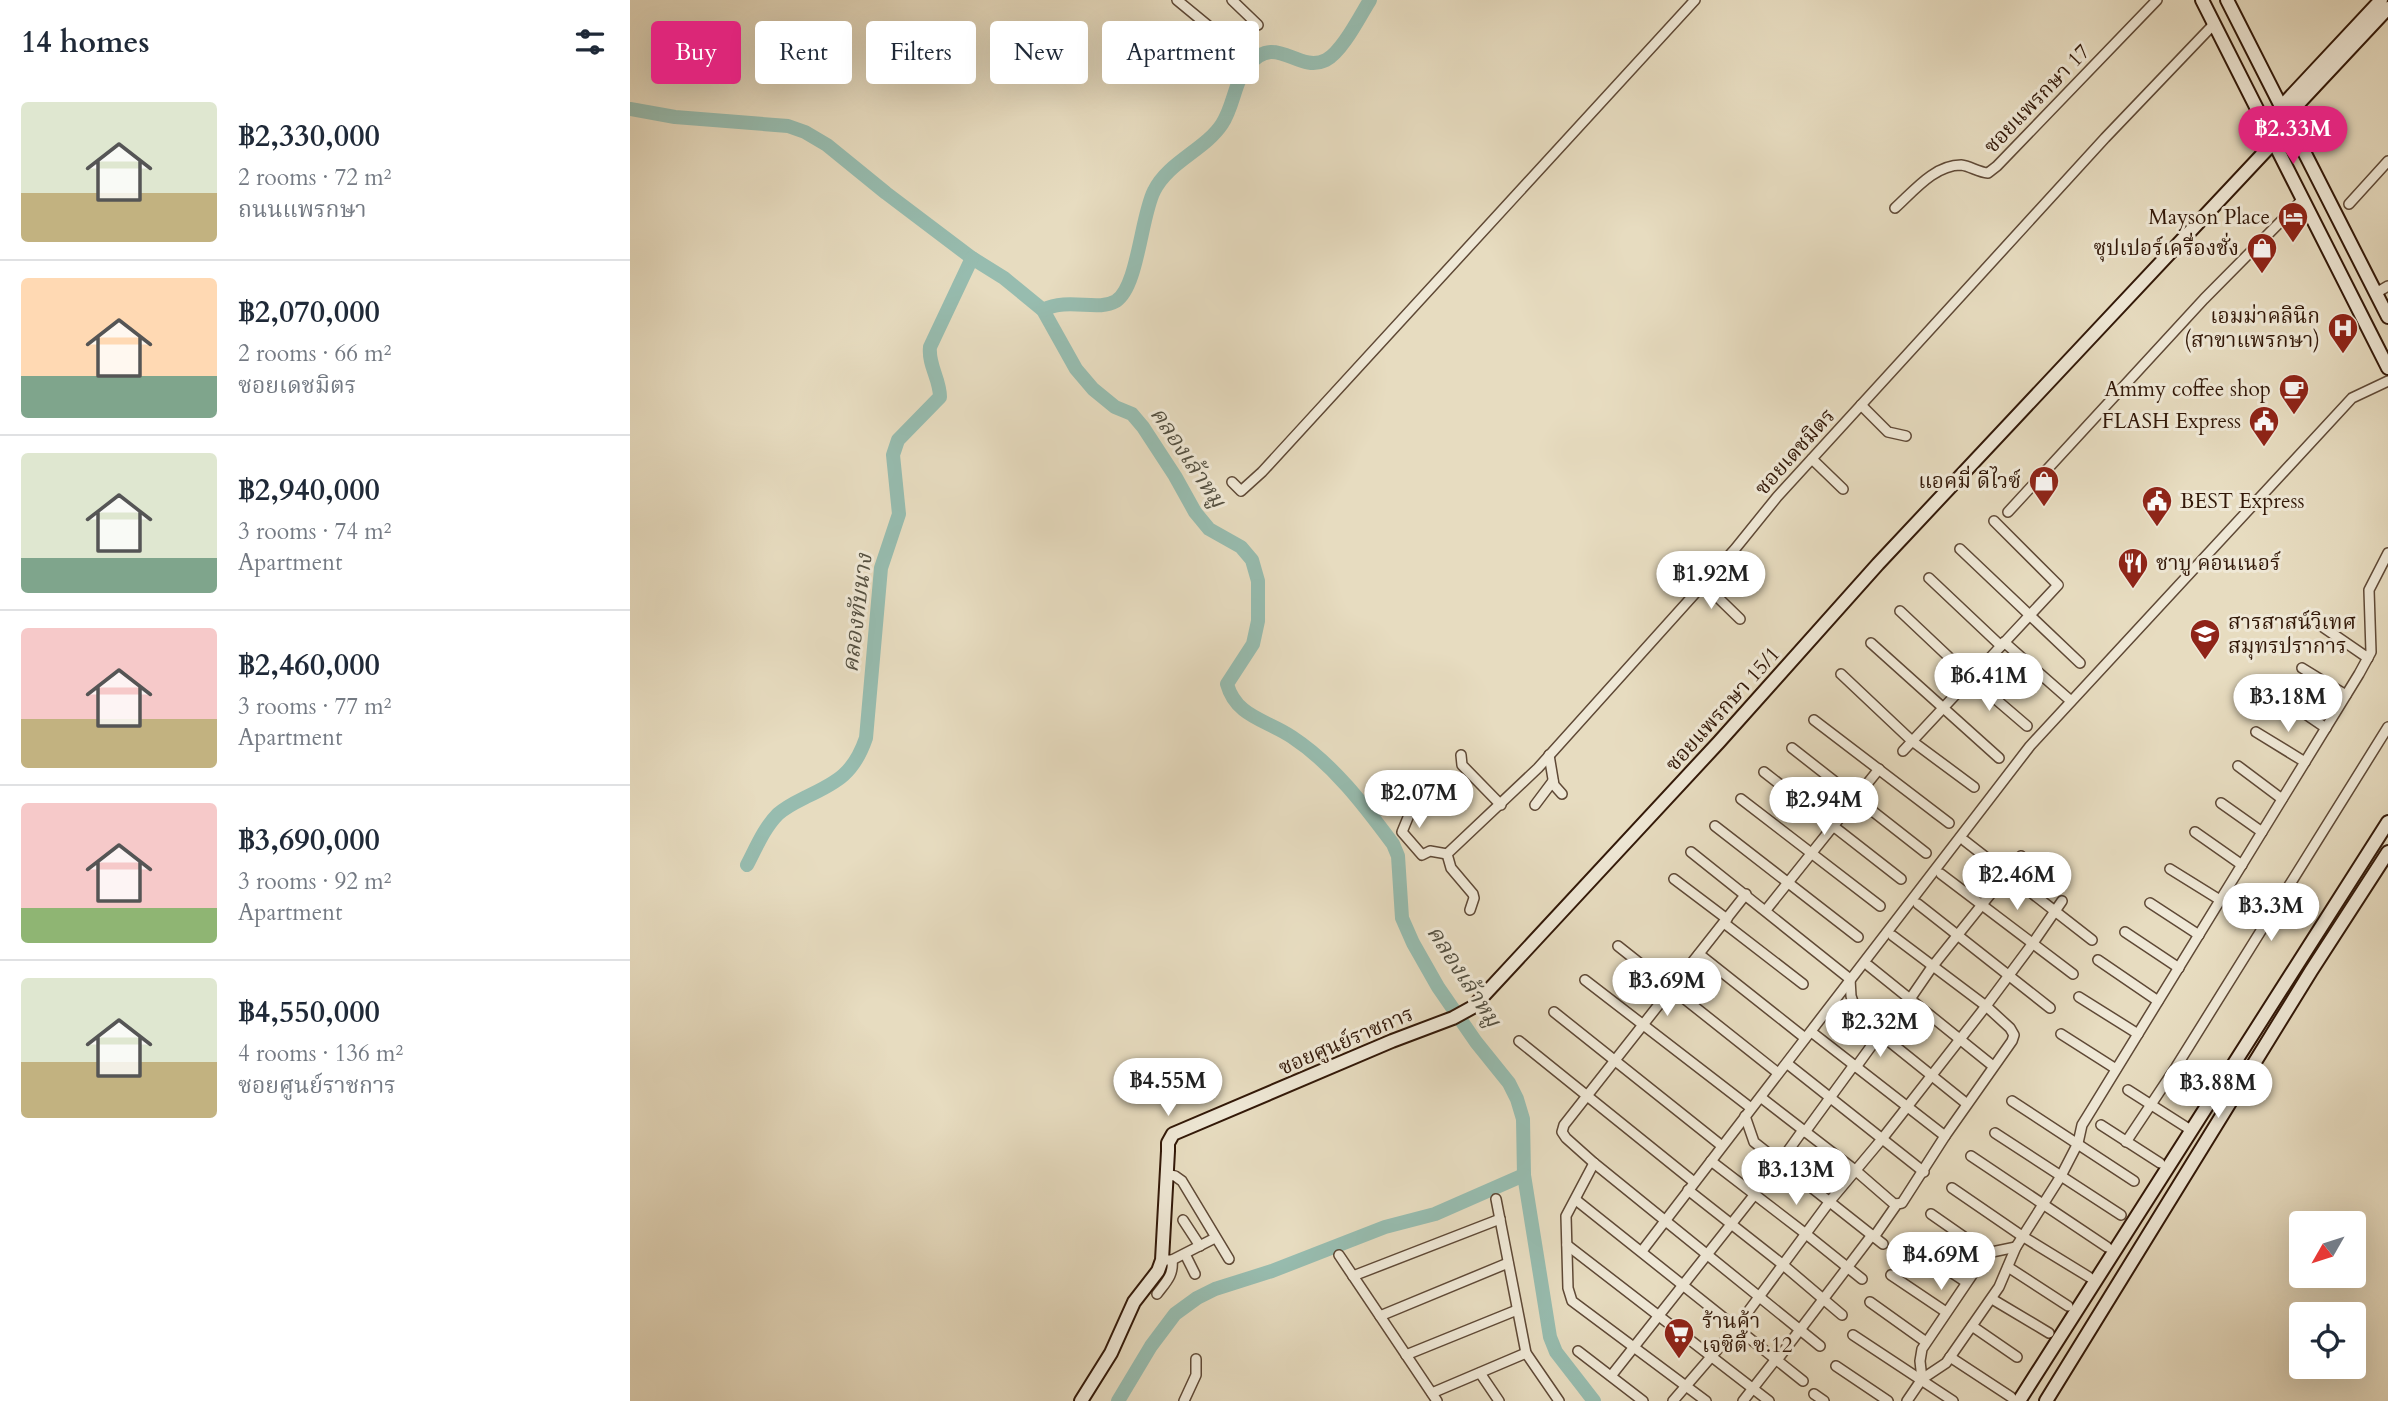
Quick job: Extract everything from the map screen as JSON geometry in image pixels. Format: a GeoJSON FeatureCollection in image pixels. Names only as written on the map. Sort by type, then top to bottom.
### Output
{"type":"FeatureCollection","features":[{"type":"Feature","properties":{"kind":"street"},"geometry":{"type":"LineString","coordinates":[[1177,0],[1202,21]]}},
{"type":"Feature","properties":{"kind":"street"},"geometry":{"type":"LineString","coordinates":[[1232,0],[1254,21]]}},
{"type":"Feature","properties":{"kind":"street"},"geometry":{"type":"LineString","coordinates":[[1232,482],[1241,491],[1262,472],[1695,0]]}},
{"type":"Feature","properties":{"kind":"street","name":"ซอยแพรกษา 17"},"geometry":{"type":"LineString","coordinates":[[1895,208],[1930,177],[1950,166],[1965,165],[1988,173],[2157,0]]}},
{"type":"Feature","properties":{"kind":"street"},"geometry":{"type":"LineString","coordinates":[[2202,0],[2388,369]]}},
{"type":"Feature","properties":{"kind":"street"},"geometry":{"type":"LineString","coordinates":[[2227,0],[2388,317]]}},
{"type":"Feature","properties":{"kind":"street"},"geometry":{"type":"LineString","coordinates":[[2284,112],[2381,0]]}},
{"type":"Feature","properties":{"kind":"street"},"geometry":{"type":"LineString","coordinates":[[2284,112],[2388,8]]}},
{"type":"Feature","properties":{"kind":"street","name":"ซอยเดชมิตร"},"geometry":{"type":"LineString","coordinates":[[1447,854],[1501,805],[1549,755],[1861,405],[2105,138],[2214,24]]}},
{"type":"Feature","properties":{"kind":"street","name":"ซอยแพรกษา 15/1"},"geometry":{"type":"LineString","coordinates":[[1453,1018],[1473,1007],[1719,743],[1878,565],[2274,142]]}},
{"type":"Feature","properties":{"kind":"street"},"geometry":{"type":"LineString","coordinates":[[2349,204],[2387,165]]}},
{"type":"Feature","properties":{"kind":"street"},"geometry":{"type":"LineString","coordinates":[[2008,512],[2204,299],[2303,200]]}},
{"type":"Feature","properties":{"kind":"street"},"geometry":{"type":"LineString","coordinates":[[2376,293],[2388,286]]}},
{"type":"Feature","properties":{"kind":"street"},"geometry":{"type":"LineString","coordinates":[[1642,1251],[1778,1073],[1810,1036],[1850,979],[2030,746],[2352,398],[2388,380]]}},
{"type":"Feature","properties":{"kind":"street"},"geometry":{"type":"LineString","coordinates":[[1861,405],[1888,432],[1906,436]]}},
{"type":"Feature","properties":{"kind":"street"},"geometry":{"type":"LineString","coordinates":[[1812,459],[1843,489]]}},
{"type":"Feature","properties":{"kind":"street"},"geometry":{"type":"LineString","coordinates":[[1903,751],[2058,584],[1994,521]]}},
{"type":"Feature","properties":{"kind":"street"},"geometry":{"type":"LineString","coordinates":[[1960,549],[2080,663]]}},
{"type":"Feature","properties":{"kind":"street"},"geometry":{"type":"LineString","coordinates":[[1907,1401],[1922,1379],[1939,1369],[1950,1357],[1992,1299],[2015,1247],[2078,1143],[2082,1125],[2368,658],[2371,652],[2369,590],[2388,554]]}},
{"type":"Feature","properties":{"kind":"street"},"geometry":{"type":"LineString","coordinates":[[1929,579],[2071,701]]}},
{"type":"Feature","properties":{"kind":"street"},"geometry":{"type":"LineString","coordinates":[[1703,583],[1740,620]]}},
{"type":"Feature","properties":{"kind":"street"},"geometry":{"type":"LineString","coordinates":[[1900,611],[2026,726]]}},
{"type":"Feature","properties":{"kind":"street"},"geometry":{"type":"LineString","coordinates":[[2320,625],[2368,658]]}},
{"type":"Feature","properties":{"kind":"street"},"geometry":{"type":"LineString","coordinates":[[1871,643],[1999,758]]}},
{"type":"Feature","properties":{"kind":"street"},"geometry":{"type":"LineString","coordinates":[[2302,668],[2346,695]]}},
{"type":"Feature","properties":{"kind":"street"},"geometry":{"type":"LineString","coordinates":[[1841,674],[1912,741],[1974,787]]}},
{"type":"Feature","properties":{"kind":"street"},"geometry":{"type":"LineString","coordinates":[[2285,700],[2326,727]]}},
{"type":"Feature","properties":{"kind":"street"},"geometry":{"type":"LineString","coordinates":[[1814,720],[1949,823]]}},
{"type":"Feature","properties":{"kind":"street"},"geometry":{"type":"LineString","coordinates":[[2126,1142],[2388,727]]}},
{"type":"Feature","properties":{"kind":"street"},"geometry":{"type":"LineString","coordinates":[[2256,732],[2305,762]]}},
{"type":"Feature","properties":{"kind":"street"},"geometry":{"type":"LineString","coordinates":[[1792,748],[1926,853]]}},
{"type":"Feature","properties":{"kind":"street"},"geometry":{"type":"LineString","coordinates":[[1461,755],[1462,765],[1501,805]]}},
{"type":"Feature","properties":{"kind":"street"},"geometry":{"type":"LineString","coordinates":[[1549,755],[1553,781],[1562,794]]}},
{"type":"Feature","properties":{"kind":"street"},"geometry":{"type":"LineString","coordinates":[[2238,766],[2282,799]]}},
{"type":"Feature","properties":{"kind":"street"},"geometry":{"type":"LineString","coordinates":[[1766,911],[1879,769]]}},
{"type":"Feature","properties":{"kind":"street"},"geometry":{"type":"LineString","coordinates":[[1764,772],[1901,879]]}},
{"type":"Feature","properties":{"kind":"street"},"geometry":{"type":"LineString","coordinates":[[1535,806],[1553,781]]}},
{"type":"Feature","properties":{"kind":"street"},"geometry":{"type":"LineString","coordinates":[[1427,794],[1409,815],[1402,832],[1422,855],[1430,851],[1447,854],[1451,869],[1473,894],[1470,910]]}},
{"type":"Feature","properties":{"kind":"street"},"geometry":{"type":"LineString","coordinates":[[1741,799],[1880,906]]}},
{"type":"Feature","properties":{"kind":"street"},"geometry":{"type":"LineString","coordinates":[[2221,803],[2262,832]]}},
{"type":"Feature","properties":{"kind":"street"},"geometry":{"type":"LineString","coordinates":[[1950,1357],[2015,1399],[2388,822]]}},
{"type":"Feature","properties":{"kind":"street"},"geometry":{"type":"LineString","coordinates":[[1715,826],[1858,937]]}},
{"type":"Feature","properties":{"kind":"street"},"geometry":{"type":"LineString","coordinates":[[2195,832],[2242,864]]}},
{"type":"Feature","properties":{"kind":"street"},"geometry":{"type":"LineString","coordinates":[[1965,841],[2092,940]]}},
{"type":"Feature","properties":{"kind":"street"},"geometry":{"type":"LineString","coordinates":[[1692,852],[1850,979],[1851,996],[1856,1011],[1880,1034],[1967,1104]]}},
{"type":"Feature","properties":{"kind":"street"},"geometry":{"type":"LineString","coordinates":[[2046,1401],[2311,971],[2388,852]]}},
{"type":"Feature","properties":{"kind":"street"},"geometry":{"type":"LineString","coordinates":[[1910,999],[1932,967],[2021,856]]}},
{"type":"Feature","properties":{"kind":"street"},"geometry":{"type":"LineString","coordinates":[[2170,869],[2220,900]]}},
{"type":"Feature","properties":{"kind":"street"},"geometry":{"type":"LineString","coordinates":[[1941,874],[2073,974]]}},
{"type":"Feature","properties":{"kind":"street"},"geometry":{"type":"LineString","coordinates":[[1674,879],[1803,984]]}},
{"type":"Feature","properties":{"kind":"street"},"geometry":{"type":"LineString","coordinates":[[1746,894],[1587,1095],[1564,1125],[1562,1132],[1594,1163],[1820,1346]]}},
{"type":"Feature","properties":{"kind":"street"},"geometry":{"type":"LineString","coordinates":[[1673,1401],[1736,1328],[1830,1201],[1986,1006],[2062,901]]}},
{"type":"Feature","properties":{"kind":"street"},"geometry":{"type":"LineString","coordinates":[[2150,903],[2199,934]]}},
{"type":"Feature","properties":{"kind":"street"},"geometry":{"type":"LineString","coordinates":[[1918,904],[2050,1008]]}},
{"type":"Feature","properties":{"kind":"street"},"geometry":{"type":"LineString","coordinates":[[2125,932],[2179,968]]}},
{"type":"Feature","properties":{"kind":"street"},"geometry":{"type":"LineString","coordinates":[[1743,1401],[1897,1204],[1902,1203],[2014,1035],[1986,1006],[1893,936]]}},
{"type":"Feature","properties":{"kind":"street"},"geometry":{"type":"LineString","coordinates":[[1618,946],[1778,1073]]}},
{"type":"Feature","properties":{"kind":"street"},"geometry":{"type":"LineString","coordinates":[[1699,954],[1855,1066],[1945,1136]]}},
{"type":"Feature","properties":{"kind":"street"},"geometry":{"type":"LineString","coordinates":[[2098,960],[2158,1001]]}},
{"type":"Feature","properties":{"kind":"street"},"geometry":{"type":"LineString","coordinates":[[1869,966],[1993,1066]]}},
{"type":"Feature","properties":{"kind":"street"},"geometry":{"type":"LineString","coordinates":[[1585,980],[1748,1112],[1754,1142],[1883,1244]]}},
{"type":"Feature","properties":{"kind":"street"},"geometry":{"type":"LineString","coordinates":[[2079,997],[2138,1034]]}},
{"type":"Feature","properties":{"kind":"street"},"geometry":{"type":"LineString","coordinates":[[1554,1012],[1722,1146]]}},
{"type":"Feature","properties":{"kind":"street","name":"ซอยศูนย์ราชการ"},"geometry":{"type":"LineString","coordinates":[[1081,1401],[1111,1353],[1135,1303],[1167,1260],[1166,1174],[1168,1143],[1173,1134],[1453,1018]]}},
{"type":"Feature","properties":{"kind":"street"},"geometry":{"type":"LineString","coordinates":[[1780,1162],[1880,1034]]}},
{"type":"Feature","properties":{"kind":"street"},"geometry":{"type":"LineString","coordinates":[[2061,1034],[2116,1069]]}},
{"type":"Feature","properties":{"kind":"street"},"geometry":{"type":"LineString","coordinates":[[1519,1041],[1695,1182]]}},
{"type":"Feature","properties":{"kind":"street"},"geometry":{"type":"LineString","coordinates":[[1789,1065],[1924,1172]]}},
{"type":"Feature","properties":{"kind":"street"},"geometry":{"type":"LineString","coordinates":[[2128,1090],[2186,1127]]}},
{"type":"Feature","properties":{"kind":"street"},"geometry":{"type":"LineString","coordinates":[[1763,1099],[1897,1204]]}},
{"type":"Feature","properties":{"kind":"street"},"geometry":{"type":"LineString","coordinates":[[2012,1101],[2134,1181]]}},
{"type":"Feature","properties":{"kind":"street"},"geometry":{"type":"LineString","coordinates":[[2101,1125],[2160,1163]]}},
{"type":"Feature","properties":{"kind":"street"},"geometry":{"type":"LineString","coordinates":[[1995,1133],[2121,1215]]}},
{"type":"Feature","properties":{"kind":"street"},"geometry":{"type":"LineString","coordinates":[[1971,1156],[2107,1247]]}},
{"type":"Feature","properties":{"kind":"street"},"geometry":{"type":"LineString","coordinates":[[1711,1161],[1862,1279]]}},
{"type":"Feature","properties":{"kind":"street"},"geometry":{"type":"LineString","coordinates":[[1594,1163],[1566,1216],[1568,1288],[1572,1301],[1706,1401]]}},
{"type":"Feature","properties":{"kind":"street"},"geometry":{"type":"LineString","coordinates":[[1166,1174],[1182,1181],[1229,1259]]}},
{"type":"Feature","properties":{"kind":"street"},"geometry":{"type":"LineString","coordinates":[[1952,1188],[2088,1277]]}},
{"type":"Feature","properties":{"kind":"street"},"geometry":{"type":"LineString","coordinates":[[1688,1190],[1842,1315]]}},
{"type":"Feature","properties":{"kind":"street"},"geometry":{"type":"LineString","coordinates":[[1611,1376],[1755,1195]]}},
{"type":"Feature","properties":{"kind":"street"},"geometry":{"type":"LineString","coordinates":[[1496,1199],[1526,1353],[1559,1401]]}},
{"type":"Feature","properties":{"kind":"street"},"geometry":{"type":"LineString","coordinates":[[1576,1200],[1802,1381]]}},
{"type":"Feature","properties":{"kind":"street"},"geometry":{"type":"LineString","coordinates":[[1931,1214],[1987,1252],[2015,1247]]}},
{"type":"Feature","properties":{"kind":"street"},"geometry":{"type":"LineString","coordinates":[[1353,1276],[1500,1219]]}},
{"type":"Feature","properties":{"kind":"street"},"geometry":{"type":"LineString","coordinates":[[1183,1220],[1200,1247]]}},
{"type":"Feature","properties":{"kind":"street"},"geometry":{"type":"LineString","coordinates":[[1157,1294],[1171,1276],[1173,1269],[1167,1260],[1216,1238]]}},
{"type":"Feature","properties":{"kind":"street"},"geometry":{"type":"LineString","coordinates":[[1908,1244],[1966,1282]]}},
{"type":"Feature","properties":{"kind":"street"},"geometry":{"type":"LineString","coordinates":[[1567,1245],[1769,1401]]}},
{"type":"Feature","properties":{"kind":"street"},"geometry":{"type":"LineString","coordinates":[[1922,1379],[1920,1354],[1926,1342],[1987,1252]]}},
{"type":"Feature","properties":{"kind":"street"},"geometry":{"type":"LineString","coordinates":[[1185,1254],[1195,1274]]}},
{"type":"Feature","properties":{"kind":"street"},"geometry":{"type":"LineString","coordinates":[[1339,1255],[1435,1397],[1526,1353]]}},
{"type":"Feature","properties":{"kind":"street"},"geometry":{"type":"LineString","coordinates":[[1380,1316],[1508,1263]]}},
{"type":"Feature","properties":{"kind":"street"},"geometry":{"type":"LineString","coordinates":[[2008,1267],[2067,1306]]}},
{"type":"Feature","properties":{"kind":"street"},"geometry":{"type":"LineString","coordinates":[[1891,1275],[1946,1312]]}},
{"type":"Feature","properties":{"kind":"street"},"geometry":{"type":"LineString","coordinates":[[1992,1299],[2049,1333]]}},
{"type":"Feature","properties":{"kind":"street"},"geometry":{"type":"LineString","coordinates":[[1870,1302],[1926,1342]]}},
{"type":"Feature","properties":{"kind":"street"},"geometry":{"type":"LineString","coordinates":[[1406,1355],[1517,1310]]}},
{"type":"Feature","properties":{"kind":"street"},"geometry":{"type":"LineString","coordinates":[[1972,1326],[2017,1357]]}},
{"type":"Feature","properties":{"kind":"street"},"geometry":{"type":"LineString","coordinates":[[1853,1335],[1953,1401]]}},
{"type":"Feature","properties":{"kind":"street"},"geometry":{"type":"LineString","coordinates":[[1578,1351],[1643,1401]]}},
{"type":"Feature","properties":{"kind":"street"},"geometry":{"type":"LineString","coordinates":[[1184,1401],[1196,1375],[1196,1359]]}},
{"type":"Feature","properties":{"kind":"street"},"geometry":{"type":"LineString","coordinates":[[1836,1366],[1888,1401]]}},
{"type":"Feature","properties":{"kind":"street"},"geometry":{"type":"LineString","coordinates":[[1480,1373],[1499,1401]]}},
{"type":"Feature","properties":{"kind":"street"},"geometry":{"type":"LineString","coordinates":[[1814,1394],[1825,1401]]}},
{"type":"Feature","properties":{"kind":"waterway"},"geometry":{"type":"LineString","coordinates":[[1043,310],[1053,306],[1100,305],[1116,301],[1123,293],[1134,267],[1154,191],[1168,172],[1222,124],[1243,72],[1248,66],[1258,56],[1268,52],[1277,52],[1306,62],[1326,60],[1344,42],[1370,0]]}},
{"type":"Feature","properties":{"kind":"waterway","name":"คลองเล้าหมู"},"geometry":{"type":"LineString","coordinates":[[630,109],[675,117],[788,126],[827,145],[886,193],[972,258],[1004,278],[1043,310],[1076,369],[1093,389],[1115,407],[1132,414],[1143,427],[1195,512],[1209,529],[1241,547],[1252,560],[1258,581],[1258,621],[1253,644],[1227,684],[1231,695],[1245,711],[1292,737],[1321,760],[1359,800],[1393,844],[1398,856],[1402,918],[1413,943],[1438,987],[1476,1042],[1509,1083],[1517,1099],[1523,1119],[1524,1175],[1550,1337],[1556,1352],[1594,1401]]}},
{"type":"Feature","properties":{"kind":"waterway","name":"คลองทับนาง"},"geometry":{"type":"LineString","coordinates":[[747,865],[764,832],[778,814],[844,775],[856,760],[866,738],[881,568],[899,514],[893,455],[898,440],[940,397],[930,347],[972,258]]}},
{"type":"Feature","properties":{"kind":"waterway"},"geometry":{"type":"LineString","coordinates":[[1118,1401],[1151,1346],[1175,1314],[1197,1298],[1385,1227],[1435,1214],[1524,1175]]}},
{"type":"Feature","properties":{"kind":"place","name":"Mayson Place"},"geometry":{"type":"Point","coordinates":[2293,244]}},
{"type":"Feature","properties":{"kind":"place","name":"ซุปเปอร์เครื่องชั่ง"},"geometry":{"type":"Point","coordinates":[2262,275]}},
{"type":"Feature","properties":{"kind":"place","name":"เอมม่าคลินิก (สาขาแพรกษา)"},"geometry":{"type":"Point","coordinates":[2343,355]}},
{"type":"Feature","properties":{"kind":"place","name":"Ammy coffee shop"},"geometry":{"type":"Point","coordinates":[2294,416]}},
{"type":"Feature","properties":{"kind":"place","name":"FLASH Express"},"geometry":{"type":"Point","coordinates":[2264,448]}},
{"type":"Feature","properties":{"kind":"place","name":"แอคมี่ ดีไวซ์"},"geometry":{"type":"Point","coordinates":[2044,508]}},
{"type":"Feature","properties":{"kind":"place","name":"BEST Express"},"geometry":{"type":"Point","coordinates":[2157,528]}},
{"type":"Feature","properties":{"kind":"place","name":"ชาบู คอนเนอร์"},"geometry":{"type":"Point","coordinates":[2133,590]}},
{"type":"Feature","properties":{"kind":"place","name":"สารสาสน์วิเทศ สมุทรปราการ"},"geometry":{"type":"Point","coordinates":[2205,661]}},
{"type":"Feature","properties":{"kind":"place","name":"ร้านค้า เจซิตี้ ซ.12"},"geometry":{"type":"Point","coordinates":[1679,1360]}}]}
